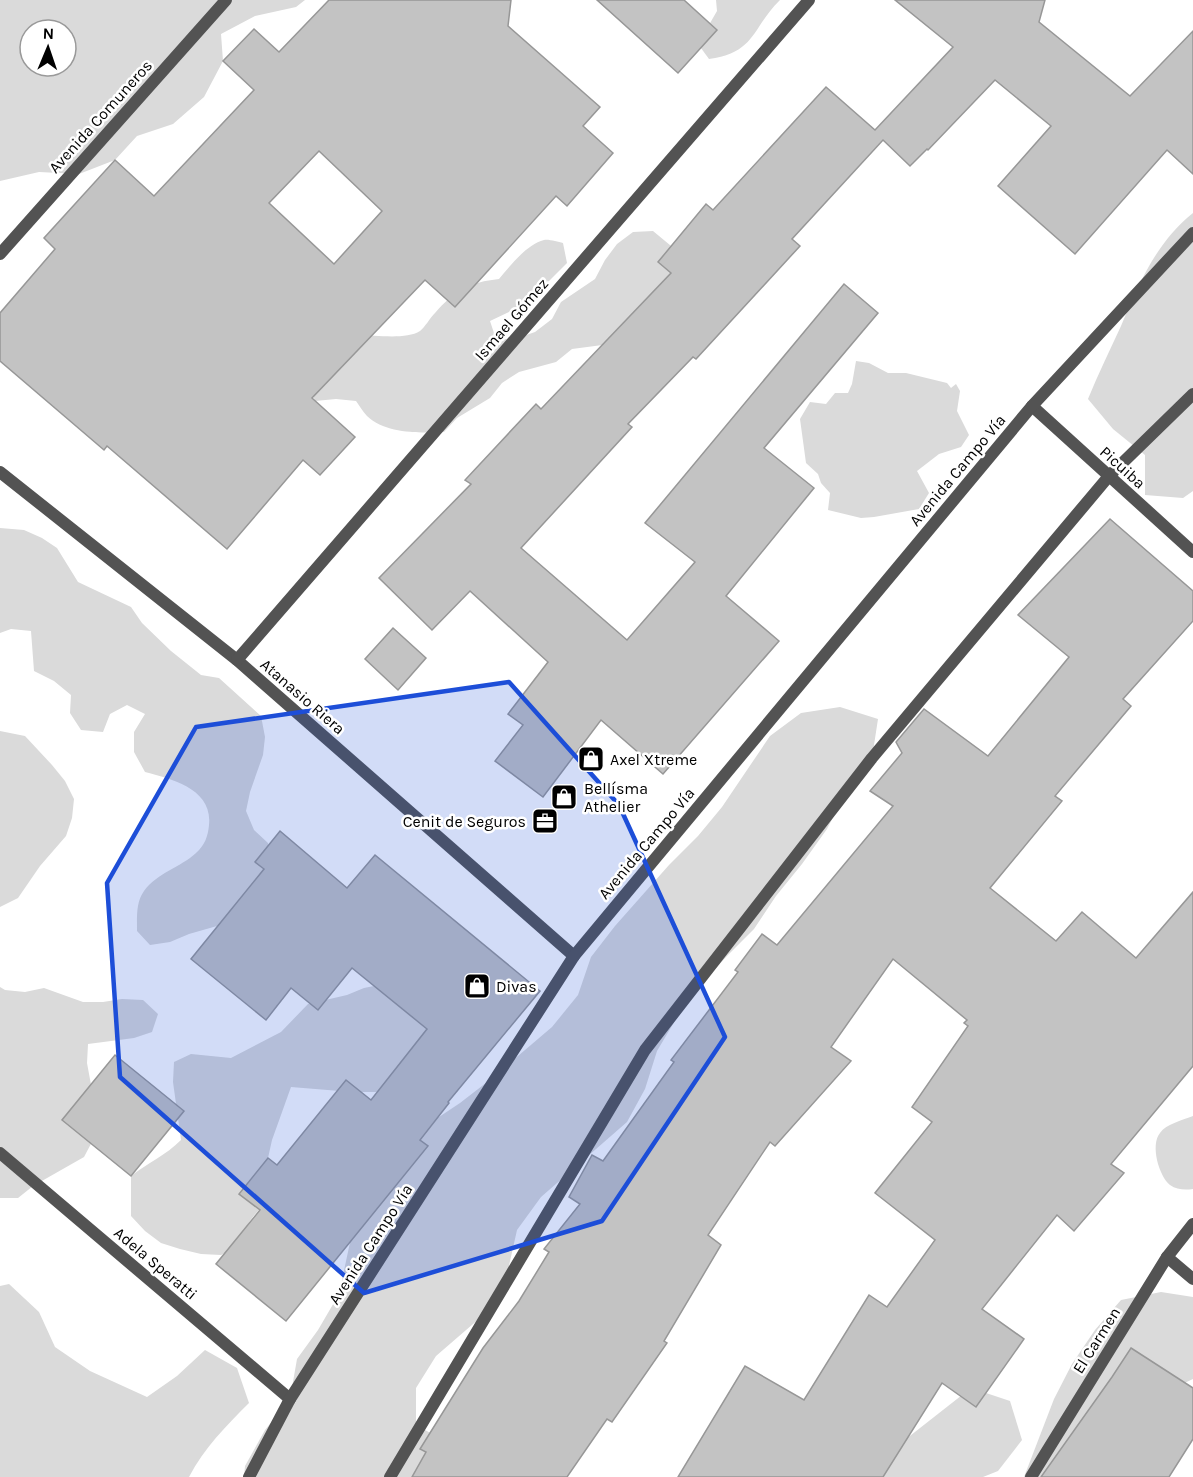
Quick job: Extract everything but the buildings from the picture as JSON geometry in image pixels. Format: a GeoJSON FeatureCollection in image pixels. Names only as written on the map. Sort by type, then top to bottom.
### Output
{"type":"FeatureCollection","features":[{"type":"Feature","properties":{"kind":"street","name":"Avenida Comuneros"},"geometry":{"type":"LineString","coordinates":[[0,254],[226,0]]}},
{"type":"Feature","properties":{"kind":"street","name":"Ismael Gómez"},"geometry":{"type":"LineString","coordinates":[[237,660],[809,0]]}},
{"type":"Feature","properties":{"kind":"street","name":"Avenida Campo Vía"},"geometry":{"type":"LineString","coordinates":[[249,1477],[290,1399],[574,956],[1032,406],[1193,232]]}},
{"type":"Feature","properties":{"kind":"street"},"geometry":{"type":"LineString","coordinates":[[390,1477],[645,1050],[872,758],[1109,476],[1193,394]]}},
{"type":"Feature","properties":{"kind":"street","name":"Picuiba"},"geometry":{"type":"LineString","coordinates":[[1032,406],[1193,552]]}},
{"type":"Feature","properties":{"kind":"street","name":"Atanasio Riera"},"geometry":{"type":"LineString","coordinates":[[0,472],[237,660],[574,956]]}},
{"type":"Feature","properties":{"kind":"street","name":"Adela Speratti"},"geometry":{"type":"LineString","coordinates":[[0,1153],[290,1399]]}},
{"type":"Feature","properties":{"kind":"street","name":"El Carmen"},"geometry":{"type":"LineString","coordinates":[[1031,1477],[1167,1257],[1193,1224]]}},
{"type":"Feature","properties":{"kind":"street"},"geometry":{"type":"LineString","coordinates":[[1167,1257],[1193,1280]]}},
{"type":"Feature","properties":{"kind":"highlighted area"},"geometry":{"type":"Polygon","coordinates":[[[509,682],[619,805],[725,1037],[602,1221],[364,1293],[120,1077],[107,883],[196,727],[509,682]]]}},
{"type":"Feature","properties":{"kind":"shaded area"},"geometry":{"type":"Polygon","coordinates":[[[0,0],[305,0],[296,7],[255,16],[221,34],[223,61],[204,97],[173,124],[137,136],[115,160],[79,174],[39,172],[0,181],[0,0]]]}},
{"type":"Feature","properties":{"kind":"shaded area"},"geometry":{"type":"Polygon","coordinates":[[[716,0],[780,0],[745,45],[724,56],[709,59],[698,44],[717,11],[716,0]]]}},
{"type":"Feature","properties":{"kind":"shaded area"},"geometry":{"type":"Polygon","coordinates":[[[1193,213],[1193,491],[1183,498],[1145,495],[1145,455],[1113,429],[1088,399],[1150,265],[1169,237],[1193,213]]]}},
{"type":"Feature","properties":{"kind":"shaded area"},"geometry":{"type":"Polygon","coordinates":[[[653,231],[682,255],[679,274],[610,344],[572,349],[556,362],[519,372],[502,383],[490,398],[457,418],[444,432],[404,431],[384,426],[367,416],[356,401],[336,399],[315,401],[309,383],[359,335],[399,336],[420,331],[442,305],[456,293],[479,282],[499,279],[519,256],[538,242],[551,240],[563,243],[567,263],[526,304],[490,321],[496,339],[515,339],[535,332],[552,319],[561,302],[595,279],[617,244],[633,232],[653,231]]]}},
{"type":"Feature","properties":{"kind":"shaded area"},"geometry":{"type":"Polygon","coordinates":[[[856,361],[869,363],[888,373],[906,373],[947,383],[951,388],[956,384],[960,391],[957,411],[969,435],[961,447],[939,454],[917,471],[929,493],[919,509],[861,518],[828,510],[830,493],[821,483],[818,474],[806,463],[800,419],[810,402],[826,404],[835,393],[848,393],[856,361]]]}},
{"type":"Feature","properties":{"kind":"shaded area"},"geometry":{"type":"Polygon","coordinates":[[[0,528],[24,530],[57,548],[78,582],[131,607],[142,623],[171,651],[201,675],[219,678],[261,716],[265,737],[263,755],[246,811],[254,830],[268,843],[272,862],[231,922],[170,942],[150,945],[137,931],[138,905],[141,895],[156,879],[190,858],[204,844],[208,833],[209,813],[198,794],[189,788],[167,778],[145,772],[134,752],[134,732],[145,714],[127,705],[110,714],[103,732],[81,730],[70,713],[71,695],[54,681],[34,671],[31,631],[11,629],[0,633],[0,528]]]}},
{"type":"Feature","properties":{"kind":"shaded area"},"geometry":{"type":"Polygon","coordinates":[[[840,707],[878,719],[872,758],[846,792],[827,829],[754,929],[700,986],[676,1019],[657,1051],[645,1089],[627,1122],[541,1197],[517,1230],[508,1270],[495,1305],[436,1356],[416,1388],[416,1425],[454,1446],[490,1477],[244,1477],[245,1466],[265,1430],[290,1399],[297,1359],[318,1330],[339,1294],[355,1219],[427,1125],[491,1079],[552,1027],[578,995],[591,957],[615,926],[722,807],[770,736],[801,713],[840,707]]]}},
{"type":"Feature","properties":{"kind":"shaded area"},"geometry":{"type":"Polygon","coordinates":[[[0,731],[25,736],[65,781],[74,799],[72,818],[66,836],[40,866],[18,898],[0,907],[0,731]]]}},
{"type":"Feature","properties":{"kind":"shaded area"},"geometry":{"type":"Polygon","coordinates":[[[384,984],[439,1023],[391,1092],[352,1092],[291,1087],[268,1158],[275,1195],[253,1217],[239,1245],[221,1255],[201,1254],[161,1243],[145,1231],[131,1216],[131,1176],[181,1140],[173,1082],[174,1062],[191,1054],[231,1058],[281,1032],[308,1004],[384,984]]]}},
{"type":"Feature","properties":{"kind":"shaded area"},"geometry":{"type":"Polygon","coordinates":[[[0,987],[5,990],[25,992],[44,988],[83,1002],[143,1000],[158,1014],[152,1032],[134,1038],[88,1044],[87,1063],[94,1101],[93,1140],[84,1157],[33,1186],[18,1198],[0,1198],[0,987]]]}},
{"type":"Feature","properties":{"kind":"shaded area"},"geometry":{"type":"Polygon","coordinates":[[[1193,1116],[1193,1189],[1178,1189],[1166,1181],[1159,1168],[1156,1152],[1157,1138],[1166,1127],[1193,1116]]]}},
{"type":"Feature","properties":{"kind":"shaded area"},"geometry":{"type":"Polygon","coordinates":[[[9,1284],[39,1312],[55,1347],[90,1371],[147,1397],[177,1376],[205,1350],[237,1368],[249,1403],[209,1447],[189,1477],[0,1477],[0,1286],[9,1284]]]}},
{"type":"Feature","properties":{"kind":"shaded area"},"geometry":{"type":"Polygon","coordinates":[[[1161,1292],[1193,1297],[1193,1379],[1178,1386],[1102,1477],[1024,1477],[1054,1399],[1072,1364],[1095,1330],[1121,1300],[1161,1292]]]}},
{"type":"Feature","properties":{"kind":"shaded area"},"geometry":{"type":"Polygon","coordinates":[[[971,1388],[1010,1401],[1022,1440],[998,1471],[983,1477],[881,1477],[906,1439],[971,1388]]]}},
{"type":"Feature","properties":{"kind":"place","name":"Axel Xtreme"},"geometry":{"type":"Point","coordinates":[591,759]}},
{"type":"Feature","properties":{"kind":"place","name":"Bellísma Athelier"},"geometry":{"type":"Point","coordinates":[564,797]}},
{"type":"Feature","properties":{"kind":"place","name":"Cenit de Seguros"},"geometry":{"type":"Point","coordinates":[545,821]}},
{"type":"Feature","properties":{"kind":"place","name":"Divas"},"geometry":{"type":"Point","coordinates":[477,986]}}]}
